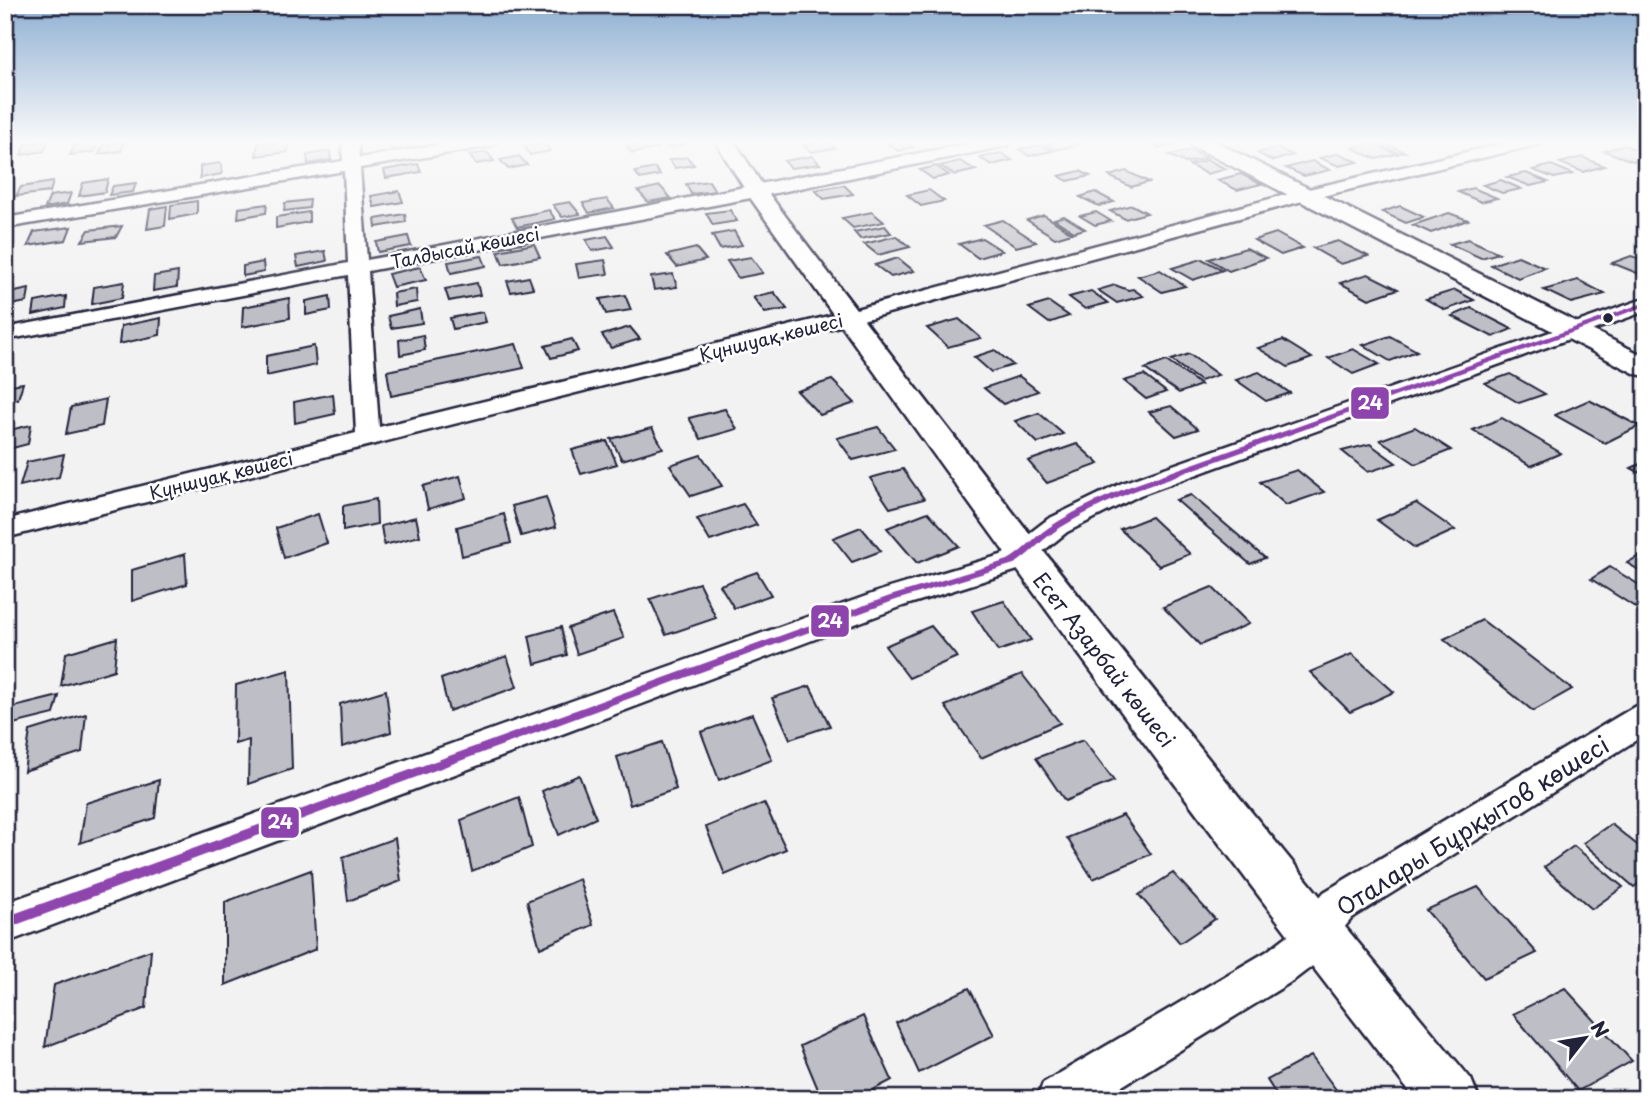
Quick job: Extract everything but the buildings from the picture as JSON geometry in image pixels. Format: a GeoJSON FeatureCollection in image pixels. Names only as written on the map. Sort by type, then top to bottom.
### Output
{"type":"FeatureCollection","features":[{"type":"Feature","properties":{"kind":"street"},"geometry":{"type":"LineString","coordinates":[[5,223],[181,193]]}},
{"type":"Feature","properties":{"kind":"street"},"geometry":{"type":"LineString","coordinates":[[354,193],[368,438]]}},
{"type":"Feature","properties":{"kind":"street","name":"Талдысай көшесі"},"geometry":{"type":"LineString","coordinates":[[5,334],[754,193]]}},
{"type":"Feature","properties":{"kind":"street","name":"Есет Азарбай көшесі"},"geometry":{"type":"LineString","coordinates":[[757,193],[1026,555],[1315,932],[1451,1099]]}},
{"type":"Feature","properties":{"kind":"street"},"geometry":{"type":"LineString","coordinates":[[1301,193],[1646,368]]}},
{"type":"Feature","properties":{"kind":"street","name":"Күншуақ көшесі"},"geometry":{"type":"LineString","coordinates":[[7,532],[848,318],[1317,193]]}},
{"type":"Feature","properties":{"kind":"street"},"geometry":{"type":"LineString","coordinates":[[5,923],[883,602],[982,572],[1026,555],[1039,539],[1073,515],[1131,489],[1646,304]]}},
{"type":"Feature","properties":{"kind":"street","name":"Оталары Бұрқытов көшесі"},"geometry":{"type":"LineString","coordinates":[[1059,1099],[1280,966],[1301,950],[1338,905],[1646,717]]}},
{"type":"Feature","properties":{"kind":"transit line","name":"24"},"geometry":{"type":"LineString","coordinates":[[5,923],[893,598],[1011,562],[1058,526],[1131,489],[1646,304]]}}]}
